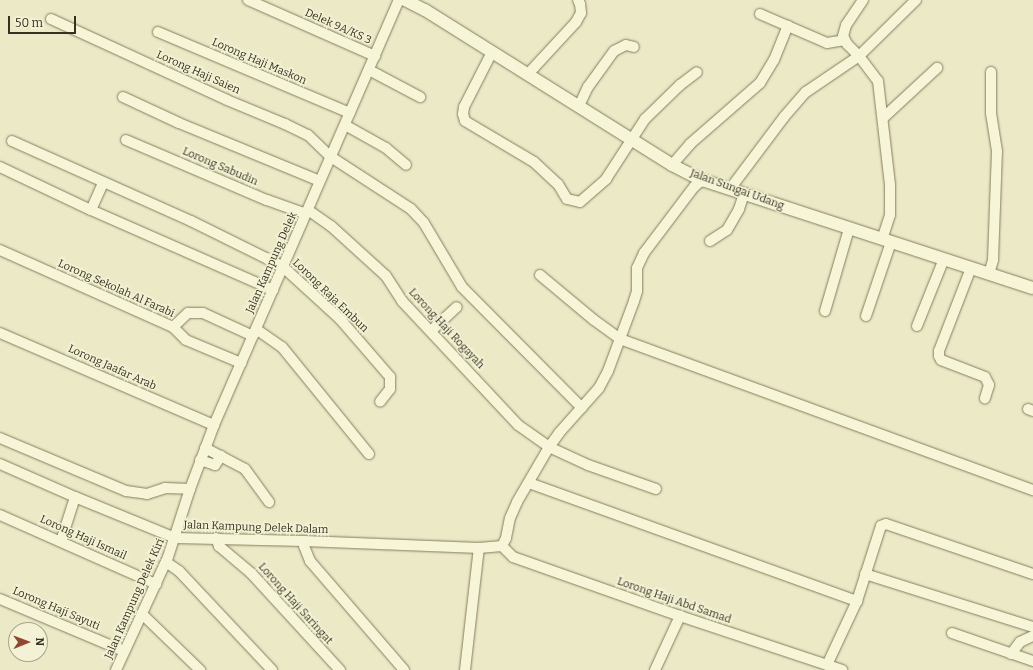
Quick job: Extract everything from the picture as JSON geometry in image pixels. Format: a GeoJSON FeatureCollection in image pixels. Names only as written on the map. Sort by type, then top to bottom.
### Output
{"type":"FeatureCollection","features":[{"type":"Feature","properties":{"kind":"street","name":"Delek 9A/KS 3"},"geometry":{"type":"LineString","coordinates":[[248,0],[375,56]]}},
{"type":"Feature","properties":{"kind":"street","name":"Jalan Kampung Delek"},"geometry":{"type":"LineString","coordinates":[[175,538],[200,460],[214,426],[398,0]]}},
{"type":"Feature","properties":{"kind":"street","name":"Jalan Sungai Udang"},"geometry":{"type":"LineString","coordinates":[[405,0],[422,5],[492,52],[631,140],[702,180],[1033,288]]}},
{"type":"Feature","properties":{"kind":"street"},"geometry":{"type":"LineString","coordinates":[[528,74],[576,22],[581,13],[578,0]]}},
{"type":"Feature","properties":{"kind":"street"},"geometry":{"type":"LineString","coordinates":[[863,0],[846,25],[843,36],[847,44],[859,56],[878,81],[890,185],[890,215],[886,241],[866,316]]}},
{"type":"Feature","properties":{"kind":"street"},"geometry":{"type":"LineString","coordinates":[[730,189],[784,117],[806,92],[859,56],[916,0]]}},
{"type":"Feature","properties":{"kind":"street"},"geometry":{"type":"LineString","coordinates":[[760,14],[827,43],[845,40]]}},
{"type":"Feature","properties":{"kind":"street","name":"Lorong Haji Saien"},"geometry":{"type":"LineString","coordinates":[[50,19],[227,100],[285,124],[314,139],[331,157],[411,209],[424,224],[462,286],[582,408]]}},
{"type":"Feature","properties":{"kind":"street"},"geometry":{"type":"LineString","coordinates":[[672,164],[690,144],[760,82],[774,60],[788,26]]}},
{"type":"Feature","properties":{"kind":"street","name":"Lorong Haji Maskon"},"geometry":{"type":"LineString","coordinates":[[158,32],[350,113]]}},
{"type":"Feature","properties":{"kind":"street"},"geometry":{"type":"LineString","coordinates":[[579,106],[588,87],[614,51],[626,45],[634,46]]}},
{"type":"Feature","properties":{"kind":"street"},"geometry":{"type":"LineString","coordinates":[[492,52],[464,107],[463,114],[465,121],[534,162],[558,184],[567,199],[580,202],[606,179],[646,119],[680,85],[697,72]]}},
{"type":"Feature","properties":{"kind":"street"},"geometry":{"type":"LineString","coordinates":[[883,118],[937,68]]}},
{"type":"Feature","properties":{"kind":"street"},"geometry":{"type":"LineString","coordinates":[[369,70],[420,97]]}},
{"type":"Feature","properties":{"kind":"street"},"geometry":{"type":"LineString","coordinates":[[989,274],[993,260],[997,151],[991,113],[991,72]]}},
{"type":"Feature","properties":{"kind":"street"},"geometry":{"type":"LineString","coordinates":[[123,96],[179,123],[320,181]]}},
{"type":"Feature","properties":{"kind":"street"},"geometry":{"type":"LineString","coordinates":[[345,125],[386,148],[406,165]]}},
{"type":"Feature","properties":{"kind":"street","name":"Lorong Sabudin"},"geometry":{"type":"LineString","coordinates":[[126,140],[266,200],[307,212]]}},
{"type":"Feature","properties":{"kind":"street","name":"Lorong Raja Embun"},"geometry":{"type":"LineString","coordinates":[[12,142],[191,221],[282,266],[340,319],[390,377],[390,389],[380,402]]}},
{"type":"Feature","properties":{"kind":"street"},"geometry":{"type":"LineString","coordinates":[[0,167],[91,210],[273,290]]}},
{"type":"Feature","properties":{"kind":"street"},"geometry":{"type":"LineString","coordinates":[[502,546],[506,538],[510,518],[549,447],[559,433],[599,388],[608,371],[634,301],[637,291],[637,268],[642,258],[694,187],[702,180]]}},
{"type":"Feature","properties":{"kind":"street"},"geometry":{"type":"LineString","coordinates":[[91,210],[103,183]]}},
{"type":"Feature","properties":{"kind":"street"},"geometry":{"type":"LineString","coordinates":[[710,241],[727,230],[739,209],[744,194]]}},
{"type":"Feature","properties":{"kind":"street","name":"Lorong Haji Rogayah"},"geometry":{"type":"LineString","coordinates":[[307,212],[331,226],[386,276],[402,301],[518,425],[549,447],[588,465],[656,489]]}},
{"type":"Feature","properties":{"kind":"street"},"geometry":{"type":"LineString","coordinates":[[825,311],[849,228]]}},
{"type":"Feature","properties":{"kind":"street","name":"Lorong Sekolah Al Farabi"},"geometry":{"type":"LineString","coordinates":[[0,250],[174,327],[186,340],[241,364]]}},
{"type":"Feature","properties":{"kind":"street"},"geometry":{"type":"LineString","coordinates":[[916,326],[944,260]]}},
{"type":"Feature","properties":{"kind":"street"},"geometry":{"type":"LineString","coordinates":[[971,268],[939,351],[939,356],[941,360],[985,377],[989,385],[984,398]]}},
{"type":"Feature","properties":{"kind":"street"},"geometry":{"type":"LineString","coordinates":[[540,275],[594,320],[620,339],[1033,490]]}},
{"type":"Feature","properties":{"kind":"street"},"geometry":{"type":"LineString","coordinates":[[431,331],[457,307]]}},
{"type":"Feature","properties":{"kind":"street"},"geometry":{"type":"LineString","coordinates":[[174,327],[188,313],[203,313],[254,333],[282,347],[369,454]]}},
{"type":"Feature","properties":{"kind":"street","name":"Lorong Jaafar Arab"},"geometry":{"type":"LineString","coordinates":[[0,333],[214,426]]}},
{"type":"Feature","properties":{"kind":"street"},"geometry":{"type":"LineString","coordinates":[[0,438],[126,491],[147,494],[165,488],[190,489]]}},
{"type":"Feature","properties":{"kind":"street"},"geometry":{"type":"LineString","coordinates":[[205,448],[245,468],[269,502]]}},
{"type":"Feature","properties":{"kind":"street"},"geometry":{"type":"LineString","coordinates":[[200,460],[215,465],[221,456]]}},
{"type":"Feature","properties":{"kind":"street","name":"Jalan Kampung Delek Dalam"},"geometry":{"type":"LineString","coordinates":[[0,464],[75,498],[175,538],[216,538],[479,548],[502,546]]}},
{"type":"Feature","properties":{"kind":"street"},"geometry":{"type":"LineString","coordinates":[[529,482],[857,601]]}},
{"type":"Feature","properties":{"kind":"street"},"geometry":{"type":"LineString","coordinates":[[61,541],[75,498]]}},
{"type":"Feature","properties":{"kind":"street","name":"Lorong Haji Ismail"},"geometry":{"type":"LineString","coordinates":[[0,514],[156,584]]}},
{"type":"Feature","properties":{"kind":"street"},"geometry":{"type":"LineString","coordinates":[[827,665],[857,601],[878,531],[881,526],[886,524],[1033,574]]}},
{"type":"Feature","properties":{"kind":"street","name":"Jalan Kampung Delek Kiri"},"geometry":{"type":"LineString","coordinates":[[119,668],[124,651],[166,562],[175,538]]}},
{"type":"Feature","properties":{"kind":"street","name":"Lorong Haji Saringat"},"geometry":{"type":"LineString","coordinates":[[216,538],[219,546],[252,573],[340,670]]}},
{"type":"Feature","properties":{"kind":"street"},"geometry":{"type":"LineString","coordinates":[[304,541],[304,546],[310,561],[404,670]]}},
{"type":"Feature","properties":{"kind":"street","name":"Lorong Haji Abd Samad"},"geometry":{"type":"LineString","coordinates":[[502,546],[513,557],[680,616],[842,670]]}},
{"type":"Feature","properties":{"kind":"street"},"geometry":{"type":"LineString","coordinates":[[465,670],[479,548]]}},
{"type":"Feature","properties":{"kind":"street"},"geometry":{"type":"LineString","coordinates":[[166,562],[179,571],[272,670]]}},
{"type":"Feature","properties":{"kind":"street"},"geometry":{"type":"LineString","coordinates":[[865,574],[1033,627]]}},
{"type":"Feature","properties":{"kind":"street","name":"Lorong Haji Sayuti"},"geometry":{"type":"LineString","coordinates":[[0,599],[124,651]]}},
{"type":"Feature","properties":{"kind":"street"},"geometry":{"type":"LineString","coordinates":[[142,614],[200,670]]}},
{"type":"Feature","properties":{"kind":"street"},"geometry":{"type":"LineString","coordinates":[[655,670],[680,616]]}},
{"type":"Feature","properties":{"kind":"street"},"geometry":{"type":"LineString","coordinates":[[952,633],[1033,661]]}},
{"type":"Feature","properties":{"kind":"street"},"geometry":{"type":"LineString","coordinates":[[1011,654],[1020,642],[1033,636]]}}]}
